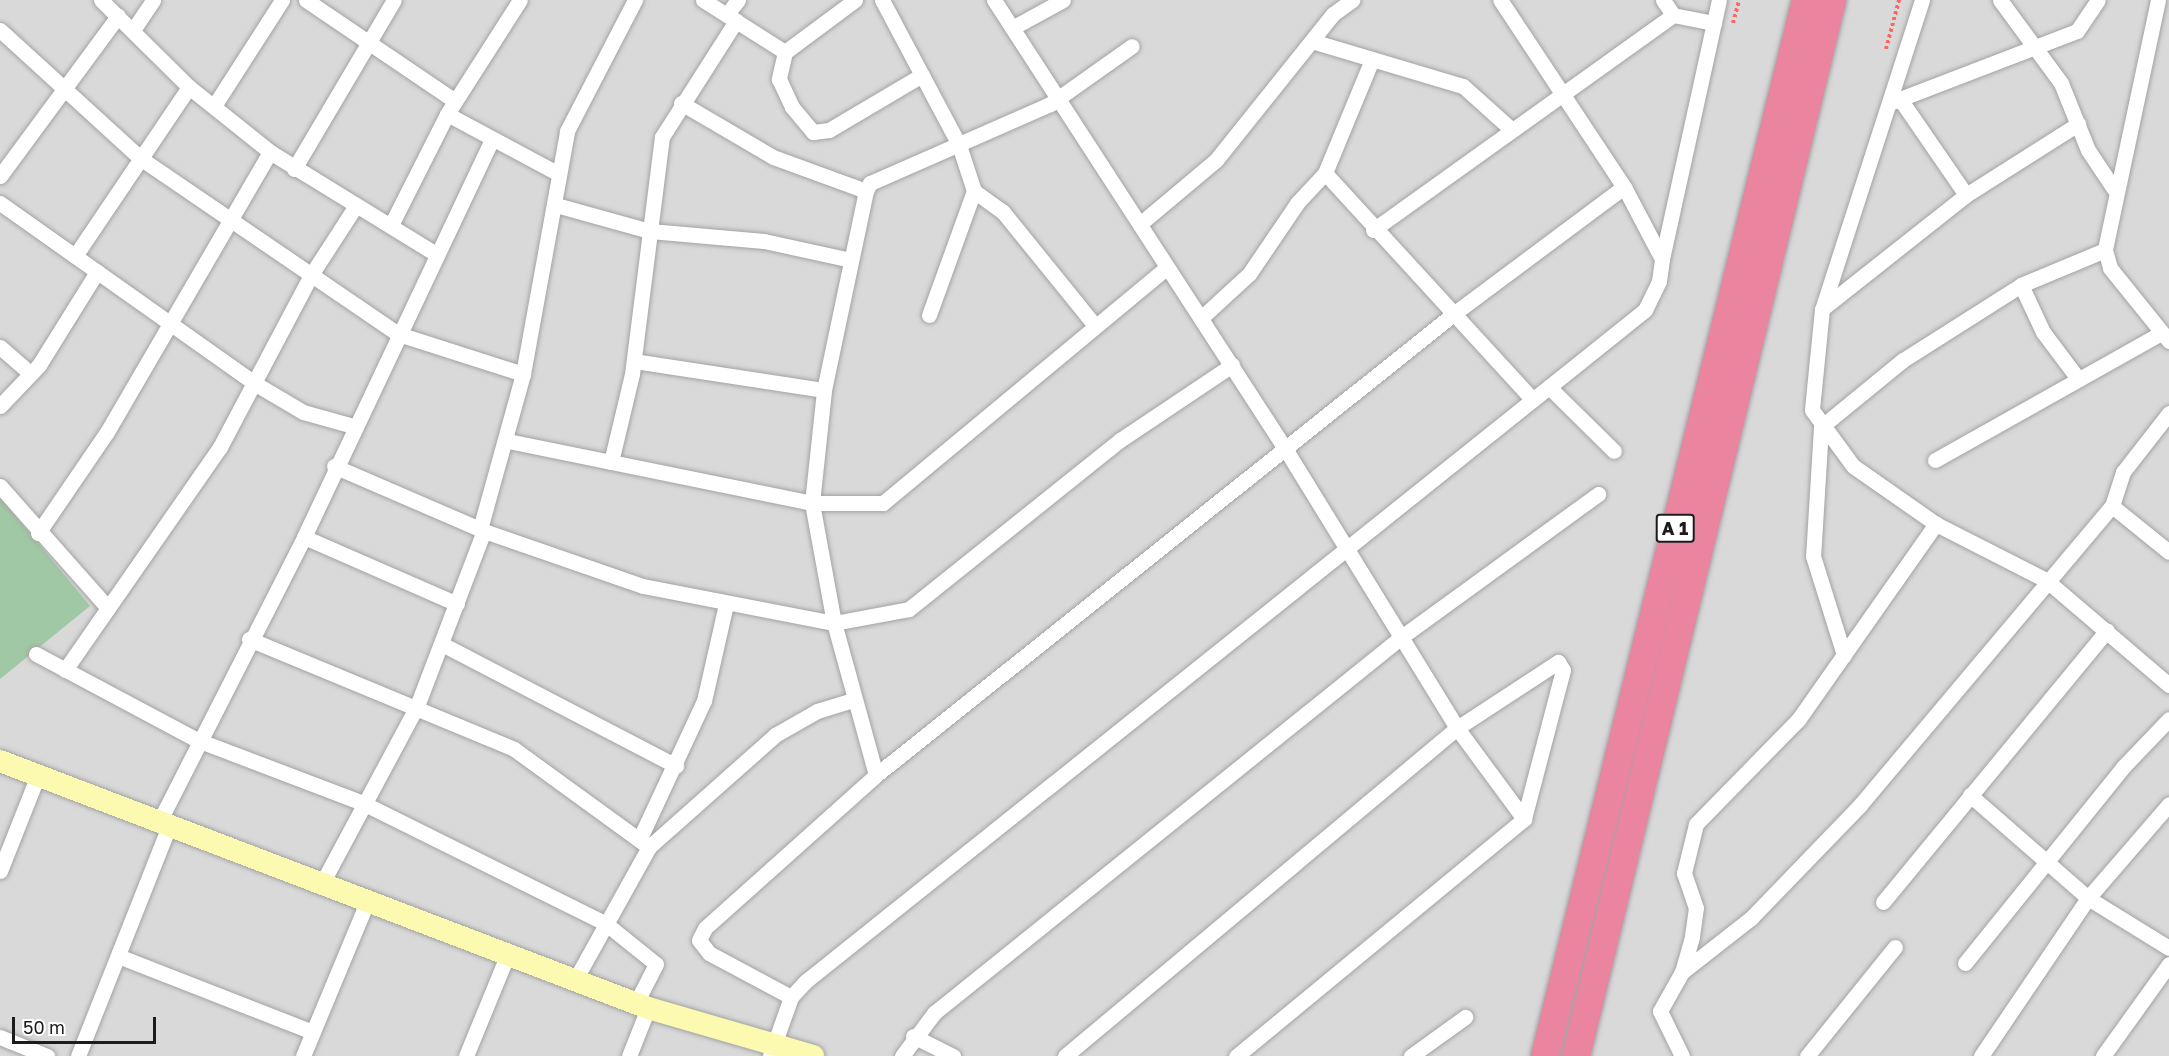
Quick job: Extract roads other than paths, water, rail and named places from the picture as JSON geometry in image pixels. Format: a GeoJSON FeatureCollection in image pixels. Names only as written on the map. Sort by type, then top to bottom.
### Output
{"type":"FeatureCollection","features":[{"type":"Feature","properties":{"kind":"highway","name":"A 1"},"geometry":{"type":"LineString","coordinates":[[1545,1056],[1806,0]]}},
{"type":"Feature","properties":{"kind":"highway","name":"A 1"},"geometry":{"type":"LineString","coordinates":[[1576,1056],[1832,0]]}},
{"type":"Feature","properties":{"kind":"street"},"geometry":{"type":"LineString","coordinates":[[102,0],[189,87],[270,152],[355,207],[391,225],[436,254]]}},
{"type":"Feature","properties":{"kind":"street"},"geometry":{"type":"LineString","coordinates":[[133,30],[153,0]]}},
{"type":"Feature","properties":{"kind":"street"},"geometry":{"type":"LineString","coordinates":[[214,106],[282,0]]}},
{"type":"Feature","properties":{"kind":"street"},"geometry":{"type":"LineString","coordinates":[[306,0],[492,140],[559,174]]}},
{"type":"Feature","properties":{"kind":"street"},"geometry":{"type":"LineString","coordinates":[[294,169],[394,0]]}},
{"type":"Feature","properties":{"kind":"street"},"geometry":{"type":"LineString","coordinates":[[391,225],[451,108],[520,0]]}},
{"type":"Feature","properties":{"kind":"street"},"geometry":{"type":"LineString","coordinates":[[321,885],[417,706],[457,604],[508,441],[556,205],[559,174],[579,104],[635,0]]}},
{"type":"Feature","properties":{"kind":"street"},"geometry":{"type":"LineString","coordinates":[[703,0],[785,52]]}},
{"type":"Feature","properties":{"kind":"street"},"geometry":{"type":"LineString","coordinates":[[611,462],[634,361],[662,137],[732,17],[738,0]]}},
{"type":"Feature","properties":{"kind":"street"},"geometry":{"type":"LineString","coordinates":[[855,0],[785,52],[779,79],[792,107],[813,132],[829,130],[922,75]]}},
{"type":"Feature","properties":{"kind":"street"},"geometry":{"type":"LineString","coordinates":[[882,0],[959,145],[974,191],[1003,212],[1093,323]]}},
{"type":"Feature","properties":{"kind":"street"},"geometry":{"type":"LineString","coordinates":[[994,0],[1232,365],[1457,728],[1524,819]]}},
{"type":"Feature","properties":{"kind":"street"},"geometry":{"type":"LineString","coordinates":[[1012,28],[1063,0]]}},
{"type":"Feature","properties":{"kind":"street"},"geometry":{"type":"LineString","coordinates":[[1141,223],[1216,160],[1315,42],[1333,14],[1352,0]]}},
{"type":"Feature","properties":{"kind":"street"},"geometry":{"type":"LineString","coordinates":[[1663,0],[1673,15],[1714,23]]}},
{"type":"Feature","properties":{"kind":"street"},"geometry":{"type":"LineString","coordinates":[[772,1050],[791,997],[1343,547],[1646,310],[1659,281],[1719,0]]}},
{"type":"Feature","properties":{"kind":"street"},"geometry":{"type":"LineString","coordinates":[[1922,0],[1896,101],[1822,309],[1809,402],[1821,427],[1853,466],[1936,524],[2046,580],[2169,685]]}},
{"type":"Feature","properties":{"kind":"street"},"geometry":{"type":"LineString","coordinates":[[2000,0],[2029,45],[2061,83],[2078,124],[2114,189]]}},
{"type":"Feature","properties":{"kind":"street"},"geometry":{"type":"LineString","coordinates":[[1896,101],[2029,45],[2077,31],[2098,0]]}},
{"type":"Feature","properties":{"kind":"street"},"geometry":{"type":"LineString","coordinates":[[1935,460],[2076,376],[2165,337],[2110,268],[2105,250],[2114,189],[2158,0]]}},
{"type":"Feature","properties":{"kind":"street"},"geometry":{"type":"LineString","coordinates":[[1508,3],[1562,94],[1624,187],[1662,259]]}},
{"type":"Feature","properties":{"kind":"street"},"geometry":{"type":"LineString","coordinates":[[1373,230],[1673,15]]}},
{"type":"Feature","properties":{"kind":"street"},"geometry":{"type":"LineString","coordinates":[[0,176],[67,90],[118,16]]}},
{"type":"Feature","properties":{"kind":"street"},"geometry":{"type":"LineString","coordinates":[[0,30],[140,158],[398,334],[523,374]]}},
{"type":"Feature","properties":{"kind":"street"},"geometry":{"type":"LineString","coordinates":[[1315,42],[1371,62],[1463,86],[1512,130]]}},
{"type":"Feature","properties":{"kind":"street"},"geometry":{"type":"LineString","coordinates":[[876,775],[853,700],[834,623],[812,503],[824,390],[866,191],[870,183],[959,145],[1055,96],[1132,46]]}},
{"type":"Feature","properties":{"kind":"street"},"geometry":{"type":"LineString","coordinates":[[1201,318],[1250,274],[1298,202],[1325,173],[1371,62]]}},
{"type":"Feature","properties":{"kind":"street"},"geometry":{"type":"LineString","coordinates":[[75,256],[189,87]]}},
{"type":"Feature","properties":{"kind":"street"},"geometry":{"type":"LineString","coordinates":[[1896,101],[1966,195]]}},
{"type":"Feature","properties":{"kind":"street"},"geometry":{"type":"LineString","coordinates":[[681,103],[772,157],[866,191]]}},
{"type":"Feature","properties":{"kind":"street"},"geometry":{"type":"LineString","coordinates":[[1822,309],[1966,195],[2078,124]]}},
{"type":"Feature","properties":{"kind":"street"},"geometry":{"type":"LineString","coordinates":[[78,1056],[118,956],[164,824],[197,740],[304,537],[334,466],[436,254],[467,201],[492,140]]}},
{"type":"Feature","properties":{"kind":"street"},"geometry":{"type":"LineString","coordinates":[[39,533],[170,327],[270,152]]}},
{"type":"Feature","properties":{"kind":"street"},"geometry":{"type":"LineString","coordinates":[[1325,173],[1373,230],[1456,312],[1532,399]]}},
{"type":"Feature","properties":{"kind":"street"},"geometry":{"type":"LineString","coordinates":[[791,997],[709,953],[700,936],[876,775],[1456,312],[1624,187]]}},
{"type":"Feature","properties":{"kind":"street"},"geometry":{"type":"LineString","coordinates":[[929,315],[974,191]]}},
{"type":"Feature","properties":{"kind":"street"},"geometry":{"type":"LineString","coordinates":[[0,203],[170,327],[254,383],[303,412],[353,426]]}},
{"type":"Feature","properties":{"kind":"street"},"geometry":{"type":"LineString","coordinates":[[556,205],[650,231],[764,241],[851,260]]}},
{"type":"Feature","properties":{"kind":"street"},"geometry":{"type":"LineString","coordinates":[[65,670],[220,447],[311,275],[355,207]]}},
{"type":"Feature","properties":{"kind":"street"},"geometry":{"type":"LineString","coordinates":[[1844,655],[1813,556],[1821,427],[1903,360],[2021,285],[2105,250]]}},
{"type":"Feature","properties":{"kind":"street"},"geometry":{"type":"LineString","coordinates":[[508,441],[812,503],[883,503],[1093,323],[1167,267]]}},
{"type":"Feature","properties":{"kind":"street"},"geometry":{"type":"LineString","coordinates":[[0,406],[29,372],[97,272]]}},
{"type":"Feature","properties":{"kind":"street"},"geometry":{"type":"LineString","coordinates":[[2021,285],[2043,332],[2076,376]]}},
{"type":"Feature","properties":{"kind":"street"},"geometry":{"type":"LineString","coordinates":[[0,347],[29,372]]}},
{"type":"Feature","properties":{"kind":"street"},"geometry":{"type":"LineString","coordinates":[[634,361],[824,390]]}},
{"type":"Feature","properties":{"kind":"street"},"geometry":{"type":"LineString","coordinates":[[334,466],[482,530],[643,586],[726,604],[834,623],[909,609],[1120,440],[1232,365]]}},
{"type":"Feature","properties":{"kind":"street"},"geometry":{"type":"LineString","coordinates":[[1549,387],[1614,452]]}},
{"type":"Feature","properties":{"kind":"street"},"geometry":{"type":"LineString","coordinates":[[1682,972],[1751,918],[1860,805],[2046,580],[2112,506],[2122,472],[2169,413]]}},
{"type":"Feature","properties":{"kind":"street"},"geometry":{"type":"LineString","coordinates":[[0,486],[39,533],[108,608]]}},
{"type":"Feature","properties":{"kind":"street"},"geometry":{"type":"LineString","coordinates":[[902,1056],[913,1036],[934,1013],[1400,638],[1598,494]]}},
{"type":"Feature","properties":{"kind":"street"},"geometry":{"type":"LineString","coordinates":[[2112,506],[2169,552]]}},
{"type":"Feature","properties":{"kind":"street"},"geometry":{"type":"LineString","coordinates":[[1682,1056],[1660,1011],[1682,972],[1696,908],[1684,873],[1696,824],[1772,752],[1844,655],[1936,524]]}},
{"type":"Feature","properties":{"kind":"street"},"geometry":{"type":"LineString","coordinates":[[304,537],[457,604]]}},
{"type":"Feature","properties":{"kind":"street"},"geometry":{"type":"LineString","coordinates":[[575,980],[645,842],[704,701],[726,604]]}},
{"type":"Feature","properties":{"kind":"street"},"geometry":{"type":"LineString","coordinates":[[1883,902],[2107,630]]}},
{"type":"Feature","properties":{"kind":"street"},"geometry":{"type":"LineString","coordinates":[[249,639],[417,706],[514,749],[645,842]]}},
{"type":"Feature","properties":{"kind":"street"},"geometry":{"type":"LineString","coordinates":[[442,644],[676,766]]}},
{"type":"Feature","properties":{"kind":"street"},"geometry":{"type":"LineString","coordinates":[[36,654],[197,740],[363,803],[604,923],[657,964],[642,1005],[629,1056]]}},
{"type":"Feature","properties":{"kind":"street"},"geometry":{"type":"LineString","coordinates":[[1065,1056],[1457,728],[1558,662],[1563,665],[1524,819],[1236,1056]]}},
{"type":"Feature","properties":{"kind":"street"},"geometry":{"type":"LineString","coordinates":[[645,842],[775,735],[816,711],[853,700]]}},
{"type":"Feature","properties":{"kind":"street"},"geometry":{"type":"LineString","coordinates":[[1965,963],[2047,859],[2169,719]]}},
{"type":"Feature","properties":{"kind":"street"},"geometry":{"type":"LineString","coordinates":[[0,761],[507,956],[642,1005],[772,1050],[813,1056]]}},
{"type":"Feature","properties":{"kind":"street"},"geometry":{"type":"LineString","coordinates":[[0,871],[38,775]]}},
{"type":"Feature","properties":{"kind":"street"},"geometry":{"type":"LineString","coordinates":[[1970,795],[2047,859],[2088,898],[2169,948]]}},
{"type":"Feature","properties":{"kind":"street"},"geometry":{"type":"LineString","coordinates":[[1982,1056],[2088,898],[2169,804]]}},
{"type":"Feature","properties":{"kind":"street"},"geometry":{"type":"LineString","coordinates":[[303,1056],[367,902]]}},
{"type":"Feature","properties":{"kind":"street"},"geometry":{"type":"LineString","coordinates":[[1807,1056],[1895,947]]}},
{"type":"Feature","properties":{"kind":"street"},"geometry":{"type":"LineString","coordinates":[[118,956],[313,1032]]}},
{"type":"Feature","properties":{"kind":"street"},"geometry":{"type":"LineString","coordinates":[[466,1056],[507,956]]}},
{"type":"Feature","properties":{"kind":"street"},"geometry":{"type":"LineString","coordinates":[[2103,1056],[2169,964]]}},
{"type":"Feature","properties":{"kind":"street"},"geometry":{"type":"LineString","coordinates":[[1411,1056],[1465,1017]]}},
{"type":"Feature","properties":{"kind":"street"},"geometry":{"type":"LineString","coordinates":[[913,1036],[953,1056]]}},
{"type":"Feature","properties":{"kind":"street"},"geometry":{"type":"LineString","coordinates":[[0,1037],[47,1056]]}}]}
